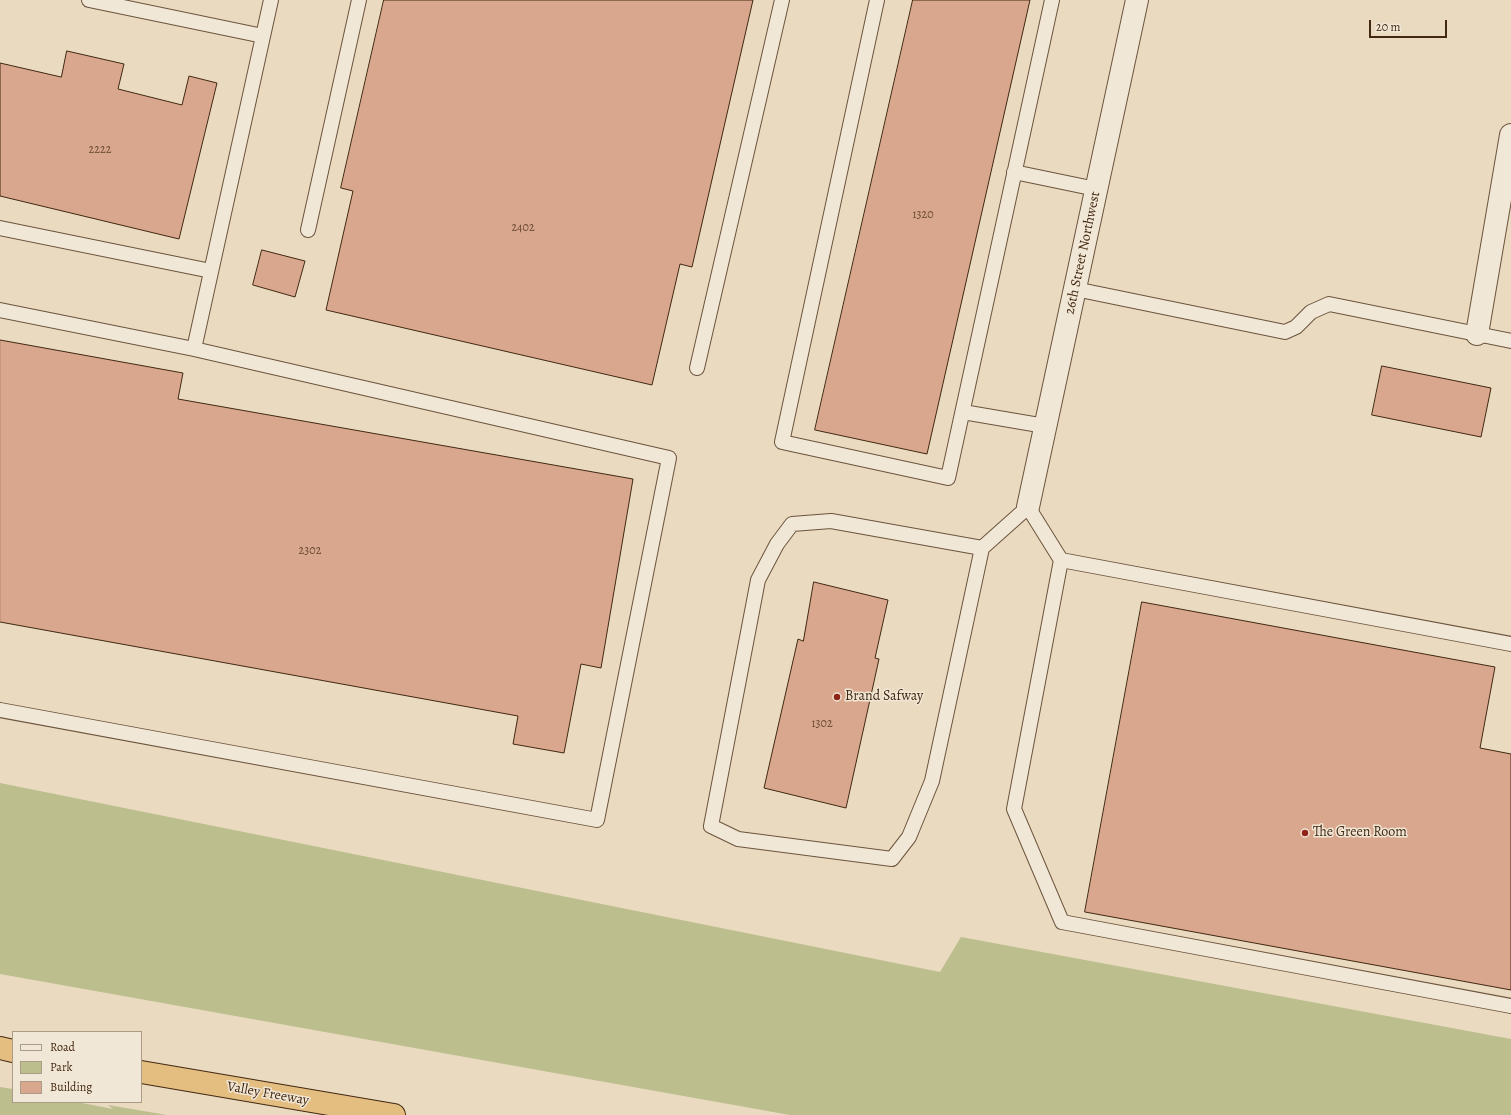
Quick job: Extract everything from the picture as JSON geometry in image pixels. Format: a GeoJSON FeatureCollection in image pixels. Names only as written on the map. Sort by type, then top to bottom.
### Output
{"type":"FeatureCollection","features":[{"type":"Feature","properties":{"kind":"highway"},"geometry":{"type":"LineString","coordinates":[[0,1048],[12,1051]]}},
{"type":"Feature","properties":{"kind":"highway","name":"Valley Freeway"},"geometry":{"type":"LineString","coordinates":[[142,1072],[394,1115]]}},
{"type":"Feature","properties":{"kind":"street","name":"26th Street Northwest"},"geometry":{"type":"LineString","coordinates":[[1028,507],[1137,0]]}},
{"type":"Feature","properties":{"kind":"street"},"geometry":{"type":"LineString","coordinates":[[1477,334],[1511,135]]}},
{"type":"Feature","properties":{"kind":"lane"},"geometry":{"type":"LineString","coordinates":[[89,0],[263,36]]}},
{"type":"Feature","properties":{"kind":"lane"},"geometry":{"type":"LineString","coordinates":[[194,349],[271,0]]}},
{"type":"Feature","properties":{"kind":"lane"},"geometry":{"type":"LineString","coordinates":[[308,230],[359,0]]}},
{"type":"Feature","properties":{"kind":"lane"},"geometry":{"type":"LineString","coordinates":[[697,368],[782,0]]}},
{"type":"Feature","properties":{"kind":"lane"},"geometry":{"type":"LineString","coordinates":[[877,0],[782,442],[948,478],[1052,0]]}},
{"type":"Feature","properties":{"kind":"lane"},"geometry":{"type":"LineString","coordinates":[[1014,172],[1096,189]]}},
{"type":"Feature","properties":{"kind":"lane"},"geometry":{"type":"LineString","coordinates":[[0,228],[211,271]]}},
{"type":"Feature","properties":{"kind":"lane"},"geometry":{"type":"LineString","coordinates":[[1075,289],[1285,332],[1296,327],[1310,312],[1329,304],[1511,341]]}},
{"type":"Feature","properties":{"kind":"lane"},"geometry":{"type":"LineString","coordinates":[[0,310],[194,349],[670,458],[597,820],[0,710]]}},
{"type":"Feature","properties":{"kind":"lane"},"geometry":{"type":"LineString","coordinates":[[963,412],[1045,426]]}},
{"type":"Feature","properties":{"kind":"lane"},"geometry":{"type":"LineString","coordinates":[[982,548],[831,521],[792,524],[777,544],[758,580],[711,826],[738,839],[892,860],[909,837],[932,781],[982,548],[1028,507],[1062,560],[1014,809],[1062,922],[1511,1006]]}},
{"type":"Feature","properties":{"kind":"lane"},"geometry":{"type":"LineString","coordinates":[[1062,560],[1511,644]]}},
{"type":"Feature","properties":{"kind":"green space"},"geometry":{"type":"Polygon","coordinates":[[[0,783],[940,972],[961,937],[1511,1039],[1511,1115],[790,1115],[0,974],[0,783]]]}},
{"type":"Feature","properties":{"kind":"green space"},"geometry":{"type":"Polygon","coordinates":[[[0,1087],[12,1089],[12,1103],[82,1103],[113,1109],[108,1105],[167,1115],[0,1115],[0,1087]]]}},
{"type":"Feature","properties":{"kind":"building"},"geometry":{"type":"Polygon","coordinates":[[[384,0],[753,0],[692,267],[680,264],[652,385],[326,310],[353,191],[341,188],[384,0]]]}},
{"type":"Feature","properties":{"kind":"building"},"geometry":{"type":"Polygon","coordinates":[[[913,0],[1030,0],[927,454],[815,430],[913,0]]]}},
{"type":"Feature","properties":{"kind":"building"},"geometry":{"type":"Polygon","coordinates":[[[67,51],[124,64],[118,89],[182,105],[189,76],[217,83],[179,239],[0,196],[0,63],[61,77],[67,51]]]}},
{"type":"Feature","properties":{"kind":"building"},"geometry":{"type":"Polygon","coordinates":[[[262,250],[305,261],[295,297],[253,285],[262,250]]]}},
{"type":"Feature","properties":{"kind":"building"},"geometry":{"type":"Polygon","coordinates":[[[0,340],[183,373],[178,399],[633,479],[601,668],[581,664],[564,753],[513,744],[518,716],[0,622],[0,340]]]}},
{"type":"Feature","properties":{"kind":"building"},"geometry":{"type":"Polygon","coordinates":[[[1382,366],[1491,388],[1481,437],[1372,415],[1382,366]]]}},
{"type":"Feature","properties":{"kind":"building"},"geometry":{"type":"Polygon","coordinates":[[[814,582],[888,600],[875,658],[879,659],[846,808],[764,788],[798,639],[803,641],[814,582]]]}},
{"type":"Feature","properties":{"kind":"building","name":"The Green Room"},"geometry":{"type":"Polygon","coordinates":[[[1142,602],[1495,667],[1480,748],[1511,754],[1511,990],[1085,912],[1142,602]]]}},
{"type":"Feature","properties":{"kind":"place","name":"Brand Safway"},"geometry":{"type":"Point","coordinates":[837,697]}},
{"type":"Feature","properties":{"kind":"place","name":"The Green Room"},"geometry":{"type":"Point","coordinates":[1305,833]}}]}
